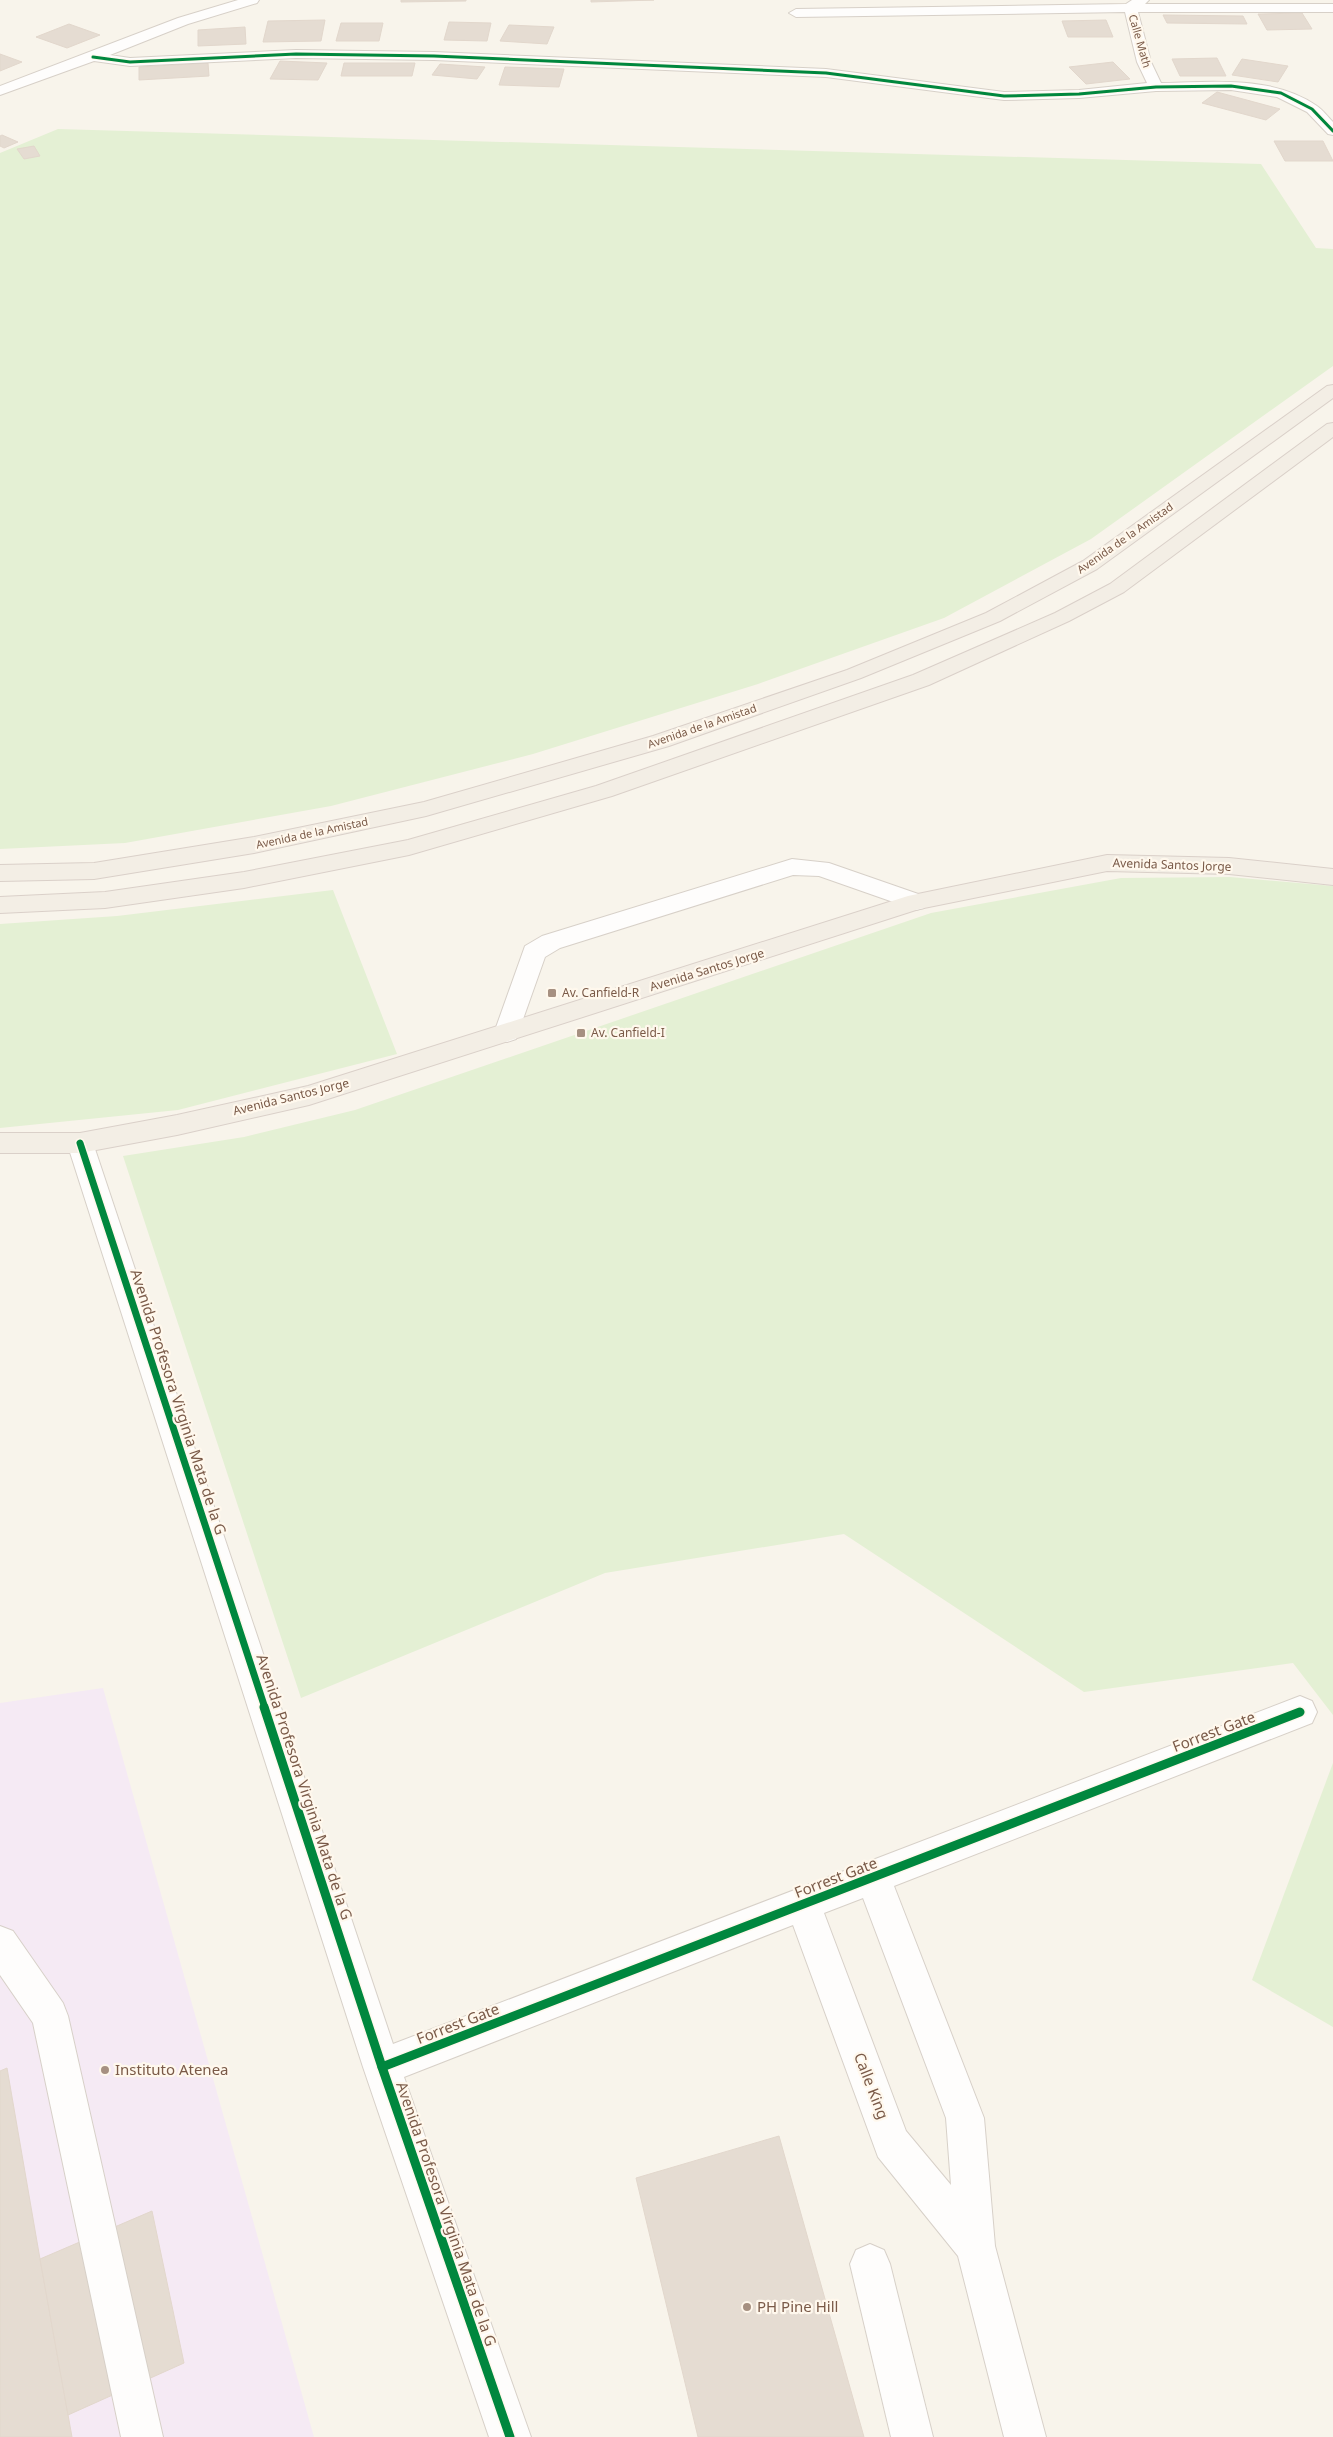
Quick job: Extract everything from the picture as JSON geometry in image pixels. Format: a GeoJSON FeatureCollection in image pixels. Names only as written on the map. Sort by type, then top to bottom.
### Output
{"type":"FeatureCollection","features":[{"type":"Feature","properties":{"kind":"main road","name":"Avenida de la Amistad"},"geometry":{"type":"LineString","coordinates":[[0,873],[94,871],[254,845],[426,809],[660,741],[854,674],[993,617],[1090,565],[1333,390]]}},
{"type":"Feature","properties":{"kind":"main road"},"geometry":{"type":"LineString","coordinates":[[0,905],[105,900],[244,880],[409,847],[604,791],[921,680],[1062,618],[1117,588],[1333,428]]}},
{"type":"Feature","properties":{"kind":"main road","name":"Avenida Santos Jorge"},"geometry":{"type":"LineString","coordinates":[[0,1143],[80,1143],[177,1125],[309,1095],[916,902],[1107,863],[1229,866],[1333,877]]}},
{"type":"Feature","properties":{"kind":"street"},"geometry":{"type":"LineString","coordinates":[[204,0],[246,1]]}},
{"type":"Feature","properties":{"kind":"street"},"geometry":{"type":"LineString","coordinates":[[0,91],[93,58],[184,21],[246,1]]}},
{"type":"Feature","properties":{"kind":"street"},"geometry":{"type":"LineString","coordinates":[[796,13],[1136,4],[1333,8]]}},
{"type":"Feature","properties":{"kind":"street","name":"Calle Math"},"geometry":{"type":"LineString","coordinates":[[1136,4],[1144,62],[1156,87]]}},
{"type":"Feature","properties":{"kind":"street"},"geometry":{"type":"LineString","coordinates":[[93,58],[130,62],[296,54],[434,56],[665,68],[826,73],[1004,96],[1079,94],[1156,87],[1231,86],[1281,93],[1312,109],[1333,131]]}},
{"type":"Feature","properties":{"kind":"street"},"geometry":{"type":"LineString","coordinates":[[508,1033],[534,952],[551,942],[792,867],[821,868],[916,902]]}},
{"type":"Feature","properties":{"kind":"street","name":"Avenida Profesora Virginia Mata de la G"},"geometry":{"type":"LineString","coordinates":[[80,1143],[382,2067],[510,2437]]}},
{"type":"Feature","properties":{"kind":"street","name":"Forrest Gate"},"geometry":{"type":"LineString","coordinates":[[382,2067],[1300,1712]]}},
{"type":"Feature","properties":{"kind":"street","name":"Calle King"},"geometry":{"type":"LineString","coordinates":[[873,1878],[965,2118],[974,2246],[1025,2437]]}},
{"type":"Feature","properties":{"kind":"street","name":"Calle King"},"geometry":{"type":"LineString","coordinates":[[803,1905],[892,2143],[974,2246]]}},
{"type":"Feature","properties":{"kind":"street"},"geometry":{"type":"LineString","coordinates":[[0,1944],[50,2016],[142,2437]]}},
{"type":"Feature","properties":{"kind":"street"},"geometry":{"type":"LineString","coordinates":[[870,2264],[912,2437]]}},
{"type":"Feature","properties":{"kind":"shaded area","name":"Instituto Atenea"},"geometry":{"type":"Polygon","coordinates":[[[103,1688],[314,2437],[0,2437],[0,1703],[103,1688]]]}},
{"type":"Feature","properties":{"kind":"green space"},"geometry":{"type":"Polygon","coordinates":[[[58,129],[1261,164],[1316,248],[1333,249],[1333,366],[1091,539],[944,618],[758,684],[533,754],[331,806],[125,843],[0,849],[0,153],[58,129]]]}},
{"type":"Feature","properties":{"kind":"green space"},"geometry":{"type":"Polygon","coordinates":[[[1230,877],[1333,886],[1333,1715],[1293,1663],[1084,1692],[844,1534],[605,1573],[301,1698],[123,1156],[244,1137],[355,1110],[931,913],[1121,878],[1230,877]]]}},
{"type":"Feature","properties":{"kind":"green space"},"geometry":{"type":"Polygon","coordinates":[[[333,890],[397,1054],[178,1110],[0,1128],[0,924],[117,916],[333,890]]]}},
{"type":"Feature","properties":{"kind":"green space"},"geometry":{"type":"Polygon","coordinates":[[[1333,1763],[1333,2027],[1252,1980],[1333,1763]]]}},
{"type":"Feature","properties":{"kind":"building"},"geometry":{"type":"Polygon","coordinates":[[[401,0],[466,0],[466,1],[401,2],[401,0]]]}},
{"type":"Feature","properties":{"kind":"building"},"geometry":{"type":"Polygon","coordinates":[[[591,0],[654,0],[591,2],[591,0]]]}},
{"type":"Feature","properties":{"kind":"building"},"geometry":{"type":"Polygon","coordinates":[[[1302,13],[1312,29],[1267,30],[1258,14],[1302,13]]]}},
{"type":"Feature","properties":{"kind":"building"},"geometry":{"type":"Polygon","coordinates":[[[1163,15],[1243,16],[1247,24],[1167,23],[1163,15]]]}},
{"type":"Feature","properties":{"kind":"building"},"geometry":{"type":"Polygon","coordinates":[[[325,20],[321,41],[263,42],[268,21],[325,20]]]}},
{"type":"Feature","properties":{"kind":"building"},"geometry":{"type":"Polygon","coordinates":[[[1106,20],[1113,37],[1068,37],[1062,21],[1106,20]]]}},
{"type":"Feature","properties":{"kind":"building"},"geometry":{"type":"Polygon","coordinates":[[[449,22],[491,23],[487,41],[444,40],[449,22]]]}},
{"type":"Feature","properties":{"kind":"building"},"geometry":{"type":"Polygon","coordinates":[[[341,23],[383,23],[379,41],[336,41],[341,23]]]}},
{"type":"Feature","properties":{"kind":"building"},"geometry":{"type":"Polygon","coordinates":[[[69,24],[100,35],[67,48],[36,37],[69,24]]]}},
{"type":"Feature","properties":{"kind":"building"},"geometry":{"type":"Polygon","coordinates":[[[509,25],[554,27],[547,44],[500,41],[509,25]]]}},
{"type":"Feature","properties":{"kind":"building"},"geometry":{"type":"Polygon","coordinates":[[[245,27],[246,44],[198,46],[198,30],[245,27]]]}},
{"type":"Feature","properties":{"kind":"building"},"geometry":{"type":"Polygon","coordinates":[[[0,54],[22,62],[0,71],[0,54]]]}},
{"type":"Feature","properties":{"kind":"building"},"geometry":{"type":"Polygon","coordinates":[[[1217,58],[1226,76],[1180,76],[1172,59],[1217,58]]]}},
{"type":"Feature","properties":{"kind":"building"},"geometry":{"type":"Polygon","coordinates":[[[1242,59],[1288,66],[1278,82],[1232,75],[1242,59]]]}},
{"type":"Feature","properties":{"kind":"building"},"geometry":{"type":"Polygon","coordinates":[[[280,61],[327,63],[318,80],[270,79],[280,61]]]}},
{"type":"Feature","properties":{"kind":"building"},"geometry":{"type":"Polygon","coordinates":[[[1113,62],[1130,79],[1086,84],[1069,67],[1113,62]]]}},
{"type":"Feature","properties":{"kind":"building"},"geometry":{"type":"Polygon","coordinates":[[[208,63],[209,76],[139,80],[139,67],[208,63]]]}},
{"type":"Feature","properties":{"kind":"building"},"geometry":{"type":"Polygon","coordinates":[[[344,63],[415,63],[412,76],[341,76],[344,63]]]}},
{"type":"Feature","properties":{"kind":"building"},"geometry":{"type":"Polygon","coordinates":[[[440,64],[485,67],[477,79],[432,75],[440,64]]]}},
{"type":"Feature","properties":{"kind":"building"},"geometry":{"type":"Polygon","coordinates":[[[505,67],[564,69],[559,87],[499,85],[505,67]]]}},
{"type":"Feature","properties":{"kind":"building"},"geometry":{"type":"Polygon","coordinates":[[[1217,92],[1280,109],[1266,120],[1202,103],[1217,92]]]}},
{"type":"Feature","properties":{"kind":"building"},"geometry":{"type":"Polygon","coordinates":[[[2,135],[18,142],[4,148],[0,146],[0,136],[2,135]]]}},
{"type":"Feature","properties":{"kind":"building"},"geometry":{"type":"Polygon","coordinates":[[[1274,141],[1323,141],[1333,161],[1285,161],[1274,141]]]}},
{"type":"Feature","properties":{"kind":"building"},"geometry":{"type":"Polygon","coordinates":[[[34,146],[40,156],[24,159],[17,149],[34,146]]]}},
{"type":"Feature","properties":{"kind":"building"},"geometry":{"type":"Polygon","coordinates":[[[7,2068],[72,2437],[0,2437],[0,2071],[7,2068]]]}},
{"type":"Feature","properties":{"kind":"building","name":"PH Pine Hill"},"geometry":{"type":"Polygon","coordinates":[[[779,2136],[864,2437],[698,2437],[636,2178],[779,2136]]]}},
{"type":"Feature","properties":{"kind":"building"},"geometry":{"type":"Polygon","coordinates":[[[152,2211],[184,2363],[68,2415],[40,2259],[152,2211]]]}},
{"type":"Feature","properties":{"kind":"cycle path"},"geometry":{"type":"LineString","coordinates":[[93,57],[130,62],[296,54],[434,56],[826,73],[1004,96],[1079,94],[1156,87],[1231,86],[1281,93],[1312,109],[1333,131]]}},
{"type":"Feature","properties":{"kind":"cycle path"},"geometry":{"type":"LineString","coordinates":[[80,1143],[382,2067],[510,2437]]}},
{"type":"Feature","properties":{"kind":"cycle path"},"geometry":{"type":"LineString","coordinates":[[382,2067],[1300,1712]]}},
{"type":"Feature","properties":{"kind":"place","name":"Av. Canfield-R"},"geometry":{"type":"Point","coordinates":[552,993]}},
{"type":"Feature","properties":{"kind":"place","name":"Av. Canfield-I"},"geometry":{"type":"Point","coordinates":[581,1033]}},
{"type":"Feature","properties":{"kind":"place","name":"Instituto Atenea"},"geometry":{"type":"Point","coordinates":[105,2070]}},
{"type":"Feature","properties":{"kind":"place","name":"PH Pine Hill"},"geometry":{"type":"Point","coordinates":[747,2307]}}]}
